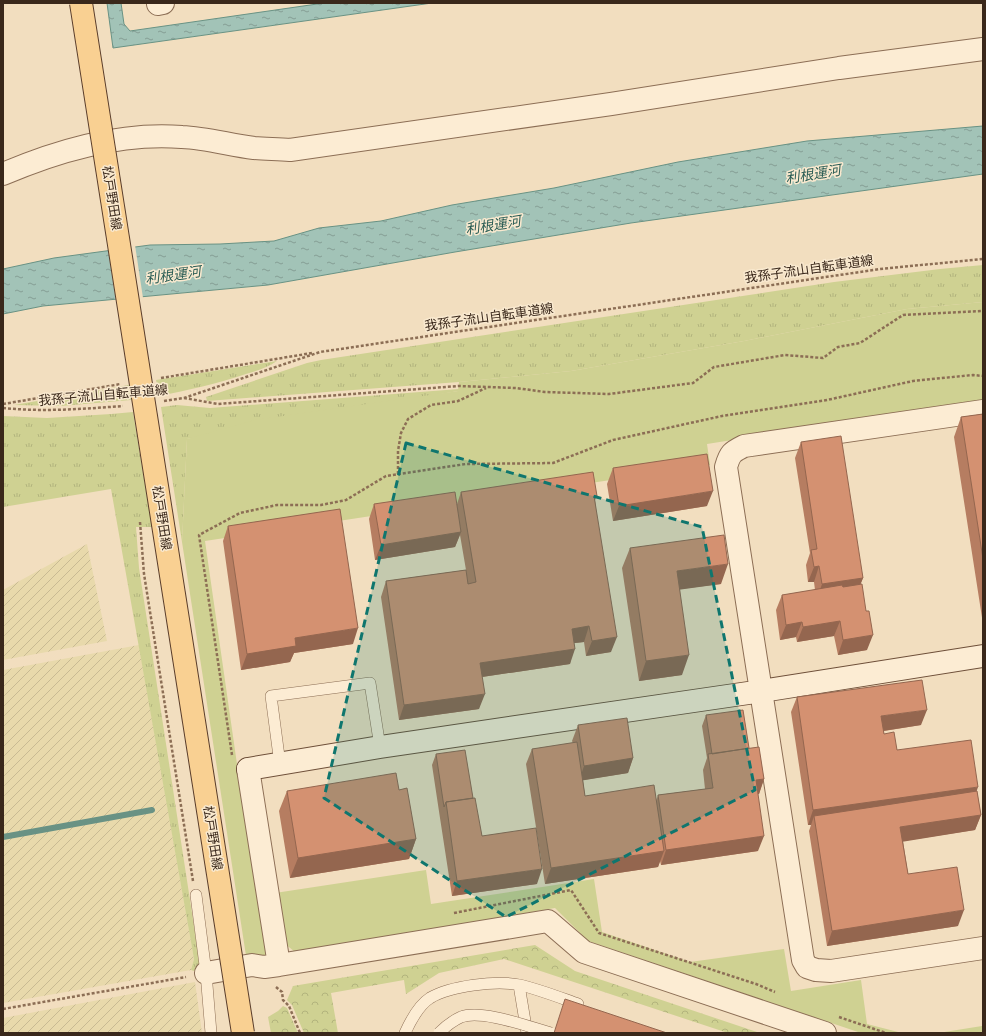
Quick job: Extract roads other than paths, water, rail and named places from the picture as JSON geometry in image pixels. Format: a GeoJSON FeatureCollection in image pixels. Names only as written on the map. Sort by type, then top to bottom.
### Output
{"type":"FeatureCollection","features":[{"type":"Feature","properties":{"kind":"main road","name":"松戸野田線"},"geometry":{"type":"LineString","coordinates":[[81,3],[243,1033]]}},
{"type":"Feature","properties":{"kind":"street"},"geometry":{"type":"LineString","coordinates":[[3,174],[33,161],[75,148],[136,136],[182,136],[255,148],[290,150],[603,105],[839,68],[983,49]]}},
{"type":"Feature","properties":{"kind":"street"},"geometry":{"type":"LineString","coordinates":[[983,411],[744,446],[733,452],[729,457],[726,467],[803,960],[807,967],[816,970],[831,971],[983,948]]}},
{"type":"Feature","properties":{"kind":"street"},"geometry":{"type":"LineString","coordinates":[[276,975],[240,762],[280,764],[380,747],[983,656]]}},
{"type":"Feature","properties":{"kind":"street"},"geometry":{"type":"LineString","coordinates":[[206,973],[252,965],[264,968],[276,975],[548,921],[584,952],[825,1033]]}},
{"type":"Feature","properties":{"kind":"lane"},"geometry":{"type":"LineString","coordinates":[[280,764],[271,696],[370,683],[380,747]]}},
{"type":"Feature","properties":{"kind":"lane"},"geometry":{"type":"LineString","coordinates":[[196,895],[212,1033]]}},
{"type":"Feature","properties":{"kind":"lane"},"geometry":{"type":"LineString","coordinates":[[404,1033],[414,1016],[429,999],[454,988],[492,984],[519,985],[586,1007]]}},
{"type":"Feature","properties":{"kind":"lane"},"geometry":{"type":"LineString","coordinates":[[519,985],[527,1033]]}},
{"type":"Feature","properties":{"kind":"lane"},"geometry":{"type":"LineString","coordinates":[[439,1033],[449,1023],[463,1016],[478,1014],[552,1033]]}},
{"type":"Feature","properties":{"kind":"water"},"geometry":{"type":"Polygon","coordinates":[[[107,3],[121,3],[124,24],[130,31],[324,3],[432,3],[113,48],[107,3]]]}},
{"type":"Feature","properties":{"kind":"water","name":"利根運河"},"geometry":{"type":"Polygon","coordinates":[[[983,126],[983,174],[631,223],[268,285],[43,306],[3,314],[3,269],[54,258],[150,245],[220,244],[274,241],[319,228],[381,221],[452,205],[554,188],[678,162],[807,141],[983,126]]]}},
{"type":"Feature","properties":{"kind":"waterway"},"geometry":{"type":"LineString","coordinates":[[3,837],[152,810]]}}]}
